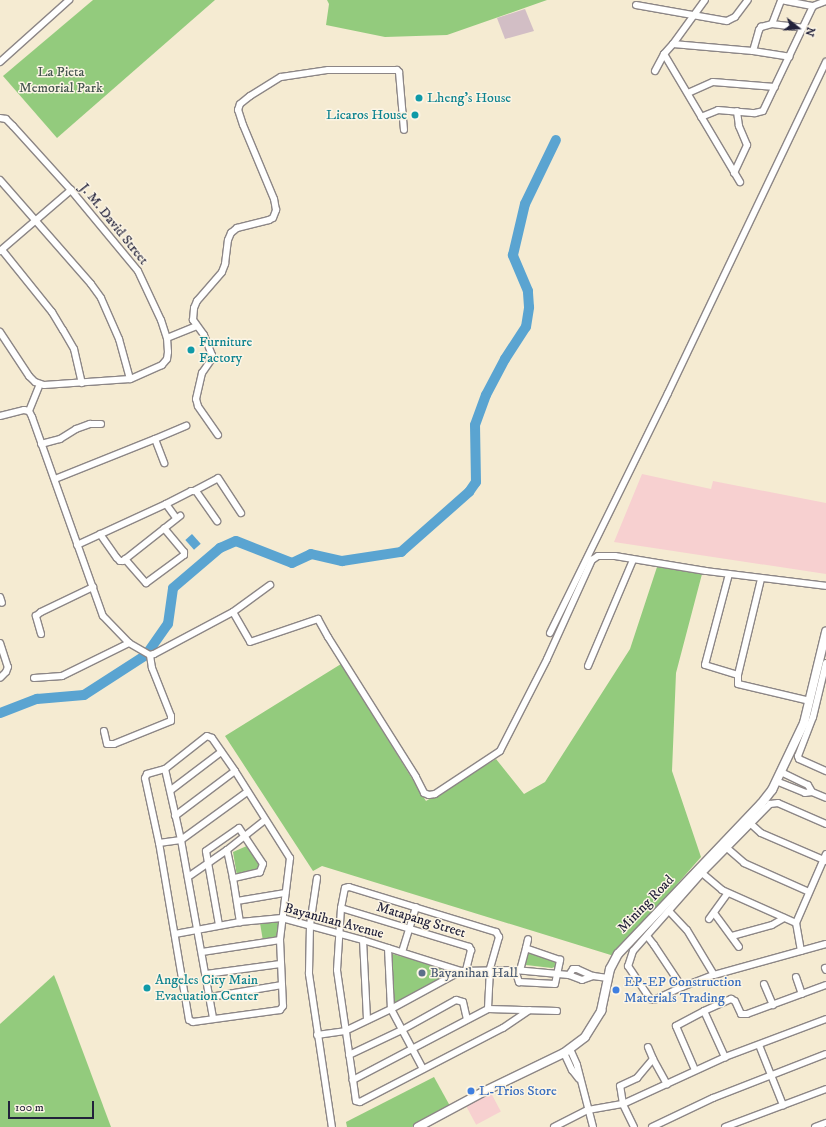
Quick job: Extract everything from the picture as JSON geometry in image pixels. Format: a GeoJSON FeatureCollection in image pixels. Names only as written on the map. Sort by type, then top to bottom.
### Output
{"type":"FeatureCollection","features":[{"type":"Feature","properties":{"kind":"street"},"geometry":{"type":"LineString","coordinates":[[0,62],[69,0]]}},
{"type":"Feature","properties":{"kind":"street"},"geometry":{"type":"LineString","coordinates":[[655,71],[664,54],[673,44],[692,15],[705,0]]}},
{"type":"Feature","properties":{"kind":"street"},"geometry":{"type":"LineString","coordinates":[[636,5],[730,21],[748,0]]}},
{"type":"Feature","properties":{"kind":"street"},"geometry":{"type":"LineString","coordinates":[[772,24],[781,0],[813,6],[826,1]]}},
{"type":"Feature","properties":{"kind":"street"},"geometry":{"type":"LineString","coordinates":[[701,116],[718,110],[762,112],[790,57],[813,6]]}},
{"type":"Feature","properties":{"kind":"street"},"geometry":{"type":"LineString","coordinates":[[753,51],[761,27],[772,24],[803,28]]}},
{"type":"Feature","properties":{"kind":"street"},"geometry":{"type":"LineString","coordinates":[[673,44],[753,51],[790,57]]}},
{"type":"Feature","properties":{"kind":"street"},"geometry":{"type":"LineString","coordinates":[[664,54],[740,182]]}},
{"type":"Feature","properties":{"kind":"street"},"geometry":{"type":"LineString","coordinates":[[550,633],[826,62]]}},
{"type":"Feature","properties":{"kind":"street"},"geometry":{"type":"LineString","coordinates":[[218,436],[198,406],[196,399],[202,373],[211,360],[212,355],[204,336],[196,326],[192,315],[197,301],[222,272],[225,264],[228,240],[231,233],[237,228],[269,220],[275,215],[274,199],[240,115],[240,104],[281,77],[328,70],[398,70],[404,130]]}},
{"type":"Feature","properties":{"kind":"street"},"geometry":{"type":"LineString","coordinates":[[688,93],[713,82],[775,87]]}},
{"type":"Feature","properties":{"kind":"street"},"geometry":{"type":"LineString","coordinates":[[734,173],[747,145],[739,126],[737,111]]}},
{"type":"Feature","properties":{"kind":"street","name":"J. M. David Street"},"geometry":{"type":"LineString","coordinates":[[1,118],[13,126],[71,190],[138,271],[150,292],[168,338],[167,359],[162,365],[130,378],[82,383],[40,384]]}},
{"type":"Feature","properties":{"kind":"street"},"geometry":{"type":"LineString","coordinates":[[0,180],[91,284],[101,298],[119,338],[130,378]]}},
{"type":"Feature","properties":{"kind":"street"},"geometry":{"type":"LineString","coordinates":[[71,190],[1,250],[52,312],[63,330],[74,349],[82,383]]}},
{"type":"Feature","properties":{"kind":"street"},"geometry":{"type":"LineString","coordinates":[[168,338],[196,326]]}},
{"type":"Feature","properties":{"kind":"street"},"geometry":{"type":"LineString","coordinates":[[0,332],[29,376],[40,384],[29,411],[55,479],[103,616],[129,643],[147,654],[172,716],[171,721],[114,744],[107,744],[104,732]]}},
{"type":"Feature","properties":{"kind":"street"},"geometry":{"type":"LineString","coordinates":[[0,416],[24,410],[29,411]]}},
{"type":"Feature","properties":{"kind":"street"},"geometry":{"type":"LineString","coordinates":[[41,444],[60,439],[76,429],[90,424],[101,424]]}},
{"type":"Feature","properties":{"kind":"street"},"geometry":{"type":"LineString","coordinates":[[55,479],[186,426]]}},
{"type":"Feature","properties":{"kind":"street"},"geometry":{"type":"LineString","coordinates":[[155,439],[164,463]]}},
{"type":"Feature","properties":{"kind":"street"},"geometry":{"type":"LineString","coordinates":[[77,545],[194,491],[218,478],[241,512]]}},
{"type":"Feature","properties":{"kind":"street"},"geometry":{"type":"LineString","coordinates":[[194,491],[198,493],[217,521]]}},
{"type":"Feature","properties":{"kind":"street"},"geometry":{"type":"LineString","coordinates":[[100,534],[120,561],[125,560],[178,517],[166,504]]}},
{"type":"Feature","properties":{"kind":"street"},"geometry":{"type":"LineString","coordinates":[[125,560],[146,583],[184,555],[184,552],[164,528]]}},
{"type":"Feature","properties":{"kind":"street"},"geometry":{"type":"LineString","coordinates":[[591,550],[598,556]]}},
{"type":"Feature","properties":{"kind":"street"},"geometry":{"type":"LineString","coordinates":[[233,612],[247,641],[252,643],[316,618],[318,619],[416,777],[424,793],[429,795],[435,794],[500,751],[547,659],[592,560],[598,556],[606,555],[761,579],[826,586]]}},
{"type":"Feature","properties":{"kind":"street"},"geometry":{"type":"LineString","coordinates":[[588,666],[633,560]]}},
{"type":"Feature","properties":{"kind":"street"},"geometry":{"type":"LineString","coordinates":[[729,574],[705,665],[738,675]]}},
{"type":"Feature","properties":{"kind":"street"},"geometry":{"type":"LineString","coordinates":[[761,579],[738,675],[738,684],[810,701]]}},
{"type":"Feature","properties":{"kind":"street"},"geometry":{"type":"LineString","coordinates":[[147,654],[193,635],[233,612],[270,585]]}},
{"type":"Feature","properties":{"kind":"street"},"geometry":{"type":"LineString","coordinates":[[41,634],[36,616],[41,612],[93,587]]}},
{"type":"Feature","properties":{"kind":"street","name":"Mining Road"},"geometry":{"type":"LineString","coordinates":[[418,1127],[482,1092],[567,1051],[586,1037],[598,1018],[614,960],[623,947],[761,804],[776,781],[804,723],[826,632]]}},
{"type":"Feature","properties":{"kind":"street"},"geometry":{"type":"LineString","coordinates":[[0,643],[8,668],[0,678]]}},
{"type":"Feature","properties":{"kind":"street"},"geometry":{"type":"LineString","coordinates":[[34,678],[62,676],[129,643]]}},
{"type":"Feature","properties":{"kind":"street"},"geometry":{"type":"LineString","coordinates":[[826,664],[813,717],[798,756],[799,759],[826,771]]}},
{"type":"Feature","properties":{"kind":"street"},"geometry":{"type":"LineString","coordinates":[[207,736],[212,738],[221,752],[235,771],[290,858],[280,940],[283,1006],[280,1010],[213,1018],[193,1022],[189,1020],[159,843],[146,778],[147,774],[165,769],[207,736]]}},
{"type":"Feature","properties":{"kind":"street"},"geometry":{"type":"LineString","coordinates":[[171,790],[221,752]]}},
{"type":"Feature","properties":{"kind":"street"},"geometry":{"type":"LineString","coordinates":[[165,769],[171,790],[181,840],[213,1018]]}},
{"type":"Feature","properties":{"kind":"street"},"geometry":{"type":"LineString","coordinates":[[176,816],[235,771]]}},
{"type":"Feature","properties":{"kind":"street"},"geometry":{"type":"LineString","coordinates":[[781,772],[808,785],[812,792]]}},
{"type":"Feature","properties":{"kind":"street"},"geometry":{"type":"LineString","coordinates":[[791,787],[794,779]]}},
{"type":"Feature","properties":{"kind":"street"},"geometry":{"type":"LineString","coordinates":[[776,781],[805,793],[812,792],[826,798]]}},
{"type":"Feature","properties":{"kind":"street"},"geometry":{"type":"LineString","coordinates":[[159,843],[181,840],[247,792]]}},
{"type":"Feature","properties":{"kind":"street"},"geometry":{"type":"LineString","coordinates":[[826,824],[774,802],[770,804],[702,873],[646,936],[633,951],[628,966],[629,970],[652,1000],[714,975],[826,944]]}},
{"type":"Feature","properties":{"kind":"street"},"geometry":{"type":"LineString","coordinates":[[188,877],[227,850],[266,820]]}},
{"type":"Feature","properties":{"kind":"street"},"geometry":{"type":"LineString","coordinates":[[751,824],[761,833],[825,858],[796,923],[801,951]]}},
{"type":"Feature","properties":{"kind":"street"},"geometry":{"type":"LineString","coordinates":[[219,925],[206,853],[207,850],[238,828],[241,829],[264,864],[263,869],[260,872],[233,878]]}},
{"type":"Feature","properties":{"kind":"street"},"geometry":{"type":"LineString","coordinates":[[727,848],[744,863],[810,892]]}},
{"type":"Feature","properties":{"kind":"street"},"geometry":{"type":"LineString","coordinates":[[227,850],[240,922]]}},
{"type":"Feature","properties":{"kind":"street"},"geometry":{"type":"LineString","coordinates":[[702,873],[728,893],[796,923]]}},
{"type":"Feature","properties":{"kind":"street"},"geometry":{"type":"LineString","coordinates":[[317,878],[310,925],[309,974],[332,1127]]}},
{"type":"Feature","properties":{"kind":"street"},"geometry":{"type":"LineString","coordinates":[[488,1009],[490,969],[499,937],[496,932],[347,887],[341,908],[337,970],[356,1101],[360,1102],[504,1028],[530,1010]]}},
{"type":"Feature","properties":{"kind":"street"},"geometry":{"type":"LineString","coordinates":[[237,901],[285,893]]}},
{"type":"Feature","properties":{"kind":"street"},"geometry":{"type":"LineString","coordinates":[[709,919],[728,893]]}},
{"type":"Feature","properties":{"kind":"street"},"geometry":{"type":"LineString","coordinates":[[402,952],[416,907]]}},
{"type":"Feature","properties":{"kind":"street","name":"Matapang Street"},"geometry":{"type":"LineString","coordinates":[[341,908],[471,948],[463,970]]}},
{"type":"Feature","properties":{"kind":"street"},"geometry":{"type":"LineString","coordinates":[[669,911],[687,930],[714,975]]}},
{"type":"Feature","properties":{"kind":"street"},"geometry":{"type":"LineString","coordinates":[[714,913],[739,947]]}},
{"type":"Feature","properties":{"kind":"street","name":"Bayanihan Avenue"},"geometry":{"type":"LineString","coordinates":[[174,934],[219,925],[282,918],[339,933],[463,970]]}},
{"type":"Feature","properties":{"kind":"street"},"geometry":{"type":"LineString","coordinates":[[732,936],[772,925],[784,918]]}},
{"type":"Feature","properties":{"kind":"street"},"geometry":{"type":"LineString","coordinates":[[646,936],[654,945],[682,987]]}},
{"type":"Feature","properties":{"kind":"street"},"geometry":{"type":"LineString","coordinates":[[526,948],[559,959],[558,974],[555,984],[519,982],[518,970],[528,939]]}},
{"type":"Feature","properties":{"kind":"street"},"geometry":{"type":"LineString","coordinates":[[202,952],[280,940]]}},
{"type":"Feature","properties":{"kind":"street"},"geometry":{"type":"LineString","coordinates":[[363,940],[367,1020]]}},
{"type":"Feature","properties":{"kind":"street"},"geometry":{"type":"LineString","coordinates":[[388,948],[391,1008],[422,1069]]}},
{"type":"Feature","properties":{"kind":"street"},"geometry":{"type":"LineString","coordinates":[[206,974],[280,964]]}},
{"type":"Feature","properties":{"kind":"street"},"geometry":{"type":"LineString","coordinates":[[569,975],[573,969],[578,969],[593,976],[608,978]]}},
{"type":"Feature","properties":{"kind":"street"},"geometry":{"type":"LineString","coordinates":[[317,1035],[345,1031],[463,970],[518,970],[569,975],[582,980],[593,976]]}},
{"type":"Feature","properties":{"kind":"street"},"geometry":{"type":"LineString","coordinates":[[796,977],[802,994]]}},
{"type":"Feature","properties":{"kind":"street"},"geometry":{"type":"LineString","coordinates":[[764,984],[773,1005]]}},
{"type":"Feature","properties":{"kind":"street"},"geometry":{"type":"LineString","coordinates":[[210,997],[282,985]]}},
{"type":"Feature","properties":{"kind":"street"},"geometry":{"type":"LineString","coordinates":[[695,1070],[676,1026],[704,1011],[731,1000],[735,1002],[741,1014],[744,1015],[826,985]]}},
{"type":"Feature","properties":{"kind":"street"},"geometry":{"type":"LineString","coordinates":[[349,1055],[402,1030],[456,1000],[463,1002],[467,1019]]}},
{"type":"Feature","properties":{"kind":"street"},"geometry":{"type":"LineString","coordinates":[[353,1080],[488,1009],[558,1011]]}},
{"type":"Feature","properties":{"kind":"street"},"geometry":{"type":"LineString","coordinates":[[704,1011],[725,1057]]}},
{"type":"Feature","properties":{"kind":"street"},"geometry":{"type":"LineString","coordinates":[[554,1127],[588,1110],[622,1104],[725,1057],[826,1019]]}},
{"type":"Feature","properties":{"kind":"street"},"geometry":{"type":"LineString","coordinates":[[759,1045],[783,1106]]}},
{"type":"Feature","properties":{"kind":"street"},"geometry":{"type":"LineString","coordinates":[[648,1047],[667,1084]]}},
{"type":"Feature","properties":{"kind":"street"},"geometry":{"type":"LineString","coordinates":[[567,1051],[577,1065],[593,1127]]}},
{"type":"Feature","properties":{"kind":"street"},"geometry":{"type":"LineString","coordinates":[[652,1127],[713,1098],[826,1054]]}},
{"type":"Feature","properties":{"kind":"street"},"geometry":{"type":"LineString","coordinates":[[634,1127],[622,1104],[620,1086],[637,1078],[653,1059]]}},
{"type":"Feature","properties":{"kind":"street"},"geometry":{"type":"LineString","coordinates":[[725,1127],[826,1089]]}},
{"type":"Feature","properties":{"kind":"street"},"geometry":{"type":"LineString","coordinates":[[815,1127],[826,1123]]}},
{"type":"Feature","properties":{"kind":"shaded area"},"geometry":{"type":"Polygon","coordinates":[[[525,9],[534,31],[505,39],[497,18],[525,9]]]}},
{"type":"Feature","properties":{"kind":"shaded area"},"geometry":{"type":"Polygon","coordinates":[[[642,474],[711,489],[713,481],[826,503],[826,574],[614,542],[642,474]]]}},
{"type":"Feature","properties":{"kind":"shaded area"},"geometry":{"type":"Polygon","coordinates":[[[491,1093],[501,1112],[476,1125],[466,1106],[491,1093]]]}},
{"type":"Feature","properties":{"kind":"green space","name":"La Pieta Memorial Park"},"geometry":{"type":"Polygon","coordinates":[[[93,0],[215,0],[57,138],[3,76],[93,0]]]}},
{"type":"Feature","properties":{"kind":"green space"},"geometry":{"type":"Polygon","coordinates":[[[327,0],[547,0],[447,35],[385,37],[326,25],[329,4],[327,0]]]}},
{"type":"Feature","properties":{"kind":"green space"},"geometry":{"type":"Polygon","coordinates":[[[657,567],[702,574],[676,673],[672,771],[701,857],[614,956],[322,866],[313,871],[225,736],[341,664],[426,801],[496,759],[524,794],[545,782],[630,649],[657,567]]]}},
{"type":"Feature","properties":{"kind":"green space"},"geometry":{"type":"Polygon","coordinates":[[[249,845],[262,868],[237,876],[233,852],[249,845]]]}},
{"type":"Feature","properties":{"kind":"green space"},"geometry":{"type":"Polygon","coordinates":[[[280,921],[279,939],[263,941],[260,923],[280,921]]]}},
{"type":"Feature","properties":{"kind":"green space"},"geometry":{"type":"Polygon","coordinates":[[[527,951],[558,959],[557,966],[552,968],[524,964],[527,951]]]}},
{"type":"Feature","properties":{"kind":"green space"},"geometry":{"type":"Polygon","coordinates":[[[389,953],[454,971],[392,1005],[389,953]]]}},
{"type":"Feature","properties":{"kind":"green space"},"geometry":{"type":"Polygon","coordinates":[[[54,975],[111,1127],[0,1127],[0,1024],[54,975]]]}},
{"type":"Feature","properties":{"kind":"green space"},"geometry":{"type":"Polygon","coordinates":[[[434,1077],[450,1106],[412,1127],[347,1127],[346,1122],[434,1077]]]}},
{"type":"Feature","properties":{"kind":"water"},"geometry":{"type":"Polygon","coordinates":[[[192,534],[201,544],[194,550],[185,540],[192,534]]]}},
{"type":"Feature","properties":{"kind":"waterway"},"geometry":{"type":"LineString","coordinates":[[0,713],[37,699],[84,695],[146,655],[168,624],[173,588],[220,548],[236,541],[292,563],[311,554],[342,561],[401,552],[469,492],[476,482],[475,425],[486,395],[505,359],[526,327],[529,307],[528,291],[513,255],[525,204],[556,140]]}},
{"type":"Feature","properties":{"kind":"place","name":"Lheng's House"},"geometry":{"type":"Point","coordinates":[419,98]}},
{"type":"Feature","properties":{"kind":"place","name":"Licaros House"},"geometry":{"type":"Point","coordinates":[415,115]}},
{"type":"Feature","properties":{"kind":"place","name":"Furniture Factory"},"geometry":{"type":"Point","coordinates":[191,350]}},
{"type":"Feature","properties":{"kind":"place","name":"Bayanihan Hall"},"geometry":{"type":"Point","coordinates":[422,973]}},
{"type":"Feature","properties":{"kind":"place","name":"Angeles City Main Evacuation Center"},"geometry":{"type":"Point","coordinates":[147,988]}},
{"type":"Feature","properties":{"kind":"place","name":"EP-EP Construction Materials Trading"},"geometry":{"type":"Point","coordinates":[616,990]}},
{"type":"Feature","properties":{"kind":"place","name":"L-Trios Store"},"geometry":{"type":"Point","coordinates":[471,1091]}}]}
